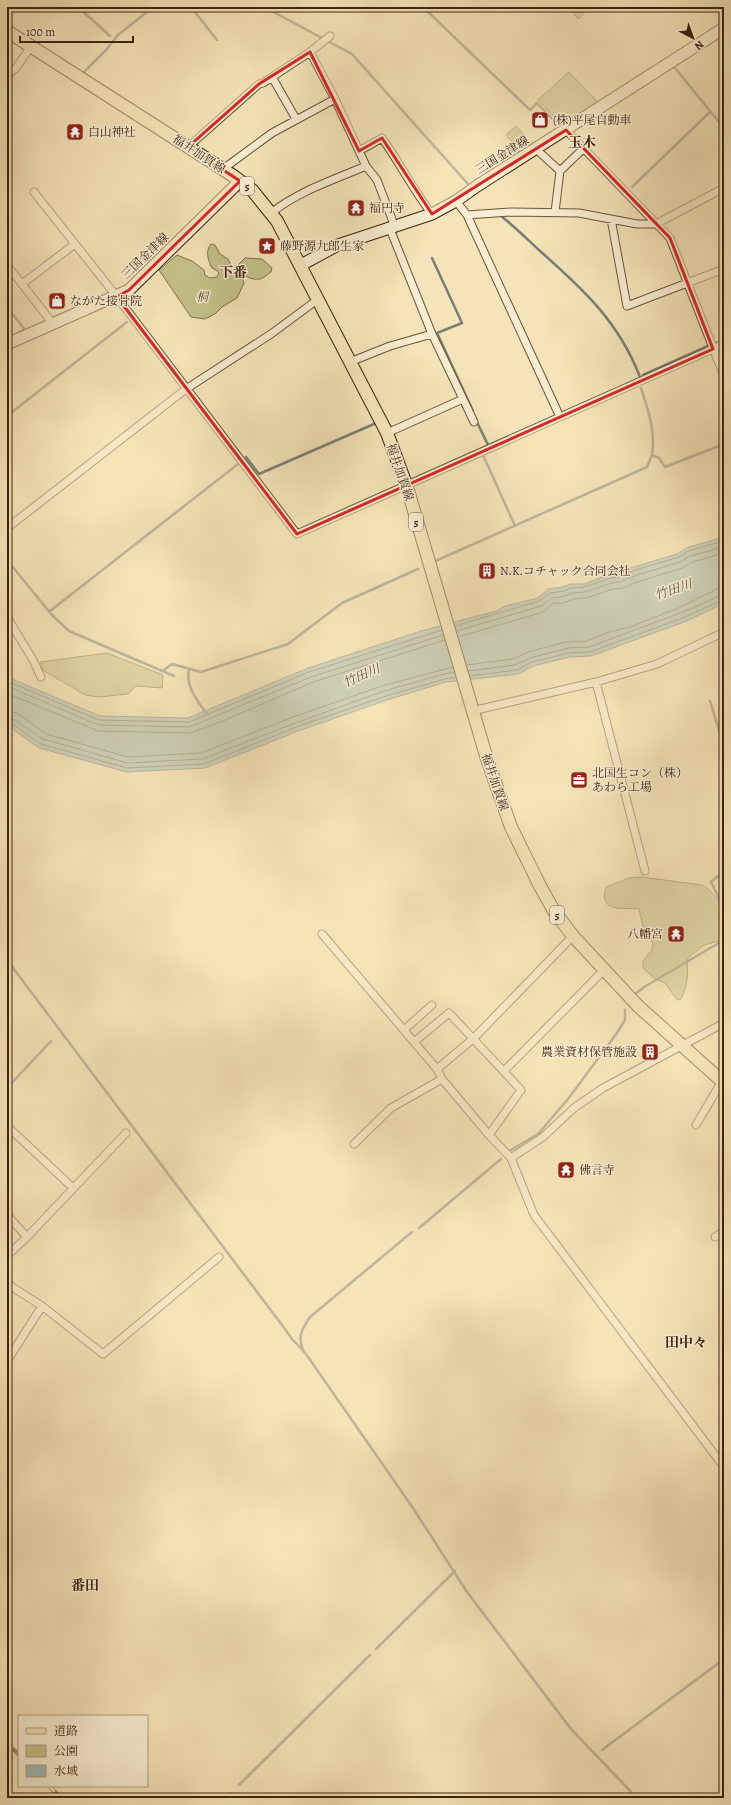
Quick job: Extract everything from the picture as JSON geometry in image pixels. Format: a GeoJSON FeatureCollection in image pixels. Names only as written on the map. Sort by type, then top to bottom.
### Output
{"type":"FeatureCollection","features":[{"type":"Feature","properties":{"kind":"main road","name":"三国金津線"},"geometry":{"type":"LineString","coordinates":[[301,266],[338,246],[432,214],[456,201],[477,186],[724,28]]}},
{"type":"Feature","properties":{"kind":"main road","name":"福井加賀線"},"geometry":{"type":"LineString","coordinates":[[7,31],[32,45],[223,169],[252,190],[272,213],[387,433],[406,487],[472,712],[511,827],[554,911],[573,936],[638,1006],[723,1082]]}},
{"type":"Feature","properties":{"kind":"main road","name":"三国金津線"},"geometry":{"type":"LineString","coordinates":[[7,344],[129,290],[240,181]]}},
{"type":"Feature","properties":{"kind":"street"},"geometry":{"type":"LineString","coordinates":[[188,147],[259,84],[263,83],[310,52],[330,36]]}},
{"type":"Feature","properties":{"kind":"street"},"geometry":{"type":"LineString","coordinates":[[7,76],[16,68],[32,45]]}},
{"type":"Feature","properties":{"kind":"street"},"geometry":{"type":"LineString","coordinates":[[310,52],[335,99],[366,166],[377,180],[432,334],[474,422]]}},
{"type":"Feature","properties":{"kind":"street"},"geometry":{"type":"LineString","coordinates":[[272,77],[296,119]]}},
{"type":"Feature","properties":{"kind":"street"},"geometry":{"type":"LineString","coordinates":[[223,169],[296,119],[335,99]]}},
{"type":"Feature","properties":{"kind":"street"},"geometry":{"type":"LineString","coordinates":[[566,130],[670,238],[724,376]]}},
{"type":"Feature","properties":{"kind":"street"},"geometry":{"type":"LineString","coordinates":[[359,151],[382,138],[400,164],[417,194],[432,214]]}},
{"type":"Feature","properties":{"kind":"street"},"geometry":{"type":"LineString","coordinates":[[556,212],[560,171],[584,148]]}},
{"type":"Feature","properties":{"kind":"street"},"geometry":{"type":"LineString","coordinates":[[536,149],[560,171]]}},
{"type":"Feature","properties":{"kind":"street"},"geometry":{"type":"LineString","coordinates":[[272,213],[284,203],[310,189],[366,166]]}},
{"type":"Feature","properties":{"kind":"street"},"geometry":{"type":"LineString","coordinates":[[467,215],[499,212],[579,213],[637,224],[656,224],[724,188]]}},
{"type":"Feature","properties":{"kind":"street"},"geometry":{"type":"LineString","coordinates":[[34,192],[298,534],[724,344]]}},
{"type":"Feature","properties":{"kind":"street"},"geometry":{"type":"LineString","coordinates":[[456,201],[467,215],[560,417]]}},
{"type":"Feature","properties":{"kind":"street"},"geometry":{"type":"LineString","coordinates":[[611,219],[627,306],[689,284],[724,269]]}},
{"type":"Feature","properties":{"kind":"street"},"geometry":{"type":"LineString","coordinates":[[22,284],[75,244]]}},
{"type":"Feature","properties":{"kind":"street"},"geometry":{"type":"LineString","coordinates":[[9,268],[53,324]]}},
{"type":"Feature","properties":{"kind":"street"},"geometry":{"type":"LineString","coordinates":[[7,528],[186,389],[271,334],[317,300]]}},
{"type":"Feature","properties":{"kind":"street"},"geometry":{"type":"LineString","coordinates":[[350,362],[390,346],[432,334]]}},
{"type":"Feature","properties":{"kind":"street"},"geometry":{"type":"LineString","coordinates":[[387,433],[463,399]]}},
{"type":"Feature","properties":{"kind":"street"},"geometry":{"type":"LineString","coordinates":[[7,617],[33,660],[41,677]]}},
{"type":"Feature","properties":{"kind":"street"},"geometry":{"type":"LineString","coordinates":[[472,712],[596,682],[657,664],[724,632]]}},
{"type":"Feature","properties":{"kind":"street"},"geometry":{"type":"LineString","coordinates":[[596,682],[645,871]]}},
{"type":"Feature","properties":{"kind":"street"},"geometry":{"type":"LineString","coordinates":[[322,934],[437,1069],[442,1079],[489,1135],[511,1158],[534,1215],[724,1467]]}},
{"type":"Feature","properties":{"kind":"street"},"geometry":{"type":"LineString","coordinates":[[437,1069],[473,1039],[573,936]]}},
{"type":"Feature","properties":{"kind":"street"},"geometry":{"type":"LineString","coordinates":[[504,1071],[604,970]]}},
{"type":"Feature","properties":{"kind":"street"},"geometry":{"type":"LineString","coordinates":[[404,1030],[432,1005]]}},
{"type":"Feature","properties":{"kind":"street"},"geometry":{"type":"LineString","coordinates":[[414,1042],[449,1013],[521,1090],[489,1135]]}},
{"type":"Feature","properties":{"kind":"street"},"geometry":{"type":"LineString","coordinates":[[511,1158],[543,1137],[574,1108],[603,1088],[724,1023]]}},
{"type":"Feature","properties":{"kind":"street"},"geometry":{"type":"LineString","coordinates":[[354,1144],[391,1108],[442,1079]]}},
{"type":"Feature","properties":{"kind":"street"},"geometry":{"type":"LineString","coordinates":[[696,1125],[723,1082]]}},
{"type":"Feature","properties":{"kind":"street"},"geometry":{"type":"LineString","coordinates":[[7,1126],[73,1188]]}},
{"type":"Feature","properties":{"kind":"street"},"geometry":{"type":"LineString","coordinates":[[7,1256],[126,1133]]}},
{"type":"Feature","properties":{"kind":"street"},"geometry":{"type":"LineString","coordinates":[[7,1215],[27,1237]]}},
{"type":"Feature","properties":{"kind":"street"},"geometry":{"type":"LineString","coordinates":[[715,1237],[724,1230]]}},
{"type":"Feature","properties":{"kind":"street"},"geometry":{"type":"LineString","coordinates":[[7,1282],[12,1287],[42,1306],[103,1354],[219,1257]]}},
{"type":"Feature","properties":{"kind":"street"},"geometry":{"type":"LineString","coordinates":[[7,1361],[42,1306]]}},
{"type":"Feature","properties":{"kind":"highlighted area"},"geometry":{"type":"Polygon","coordinates":[[[310,52],[359,151],[382,138],[432,214],[566,130],[670,238],[713,349],[297,534],[117,297],[129,290],[240,181],[188,147],[259,84],[310,52]]]}},
{"type":"Feature","properties":{"kind":"green space"},"geometry":{"type":"Polygon","coordinates":[[[568,7],[590,7],[578,19],[568,7]]]}},
{"type":"Feature","properties":{"kind":"green space"},"geometry":{"type":"Polygon","coordinates":[[[569,72],[600,104],[562,125],[538,100],[569,72]]]}},
{"type":"Feature","properties":{"kind":"green space"},"geometry":{"type":"Polygon","coordinates":[[[516,126],[534,146],[521,152],[506,135],[516,126]]]}},
{"type":"Feature","properties":{"kind":"green space","name":"桐"},"geometry":{"type":"Polygon","coordinates":[[[211,244],[215,245],[220,254],[228,259],[233,269],[241,274],[244,283],[237,298],[222,307],[215,314],[205,319],[191,317],[159,270],[177,255],[192,261],[204,270],[205,275],[210,278],[217,277],[219,273],[212,268],[209,262],[208,250],[211,244]]]}},
{"type":"Feature","properties":{"kind":"green space"},"geometry":{"type":"Polygon","coordinates":[[[245,258],[262,259],[272,268],[271,272],[260,279],[249,278],[243,274],[238,265],[245,258]]]}},
{"type":"Feature","properties":{"kind":"green space"},"geometry":{"type":"Polygon","coordinates":[[[107,653],[163,675],[162,688],[136,686],[128,694],[99,697],[85,695],[43,670],[40,662],[107,653]]]}},
{"type":"Feature","properties":{"kind":"green space"},"geometry":{"type":"Polygon","coordinates":[[[641,877],[702,885],[714,895],[721,908],[724,923],[724,939],[702,946],[687,959],[687,979],[681,999],[677,1000],[665,983],[655,979],[643,968],[643,961],[652,950],[653,943],[643,926],[639,909],[614,907],[606,902],[604,896],[606,887],[629,878],[641,877]]]}},
{"type":"Feature","properties":{"kind":"water","name":"竹田川"},"geometry":{"type":"Polygon","coordinates":[[[724,537],[724,603],[687,621],[591,656],[570,657],[533,666],[518,674],[446,682],[387,700],[301,730],[205,768],[127,772],[39,748],[7,725],[7,677],[100,716],[188,718],[308,668],[421,631],[496,611],[505,606],[538,598],[548,589],[563,587],[570,584],[584,584],[610,574],[619,574],[627,569],[677,554],[686,548],[724,537]]]}},
{"type":"Feature","properties":{"kind":"waterway"},"geometry":{"type":"LineString","coordinates":[[78,7],[110,36]]}},
{"type":"Feature","properties":{"kind":"waterway"},"geometry":{"type":"LineString","coordinates":[[84,72],[106,50],[118,35],[153,7]]}},
{"type":"Feature","properties":{"kind":"waterway"},"geometry":{"type":"LineString","coordinates":[[191,7],[217,40]]}},
{"type":"Feature","properties":{"kind":"waterway"},"geometry":{"type":"LineString","coordinates":[[264,7],[352,54],[468,184]]}},
{"type":"Feature","properties":{"kind":"waterway"},"geometry":{"type":"LineString","coordinates":[[423,7],[530,110],[537,103],[560,127]]}},
{"type":"Feature","properties":{"kind":"waterway"},"geometry":{"type":"LineString","coordinates":[[675,68],[724,128]]}},
{"type":"Feature","properties":{"kind":"waterway"},"geometry":{"type":"LineString","coordinates":[[632,187],[710,112]]}},
{"type":"Feature","properties":{"kind":"waterway"},"geometry":{"type":"LineString","coordinates":[[501,216],[571,279],[598,308],[622,339],[640,377]]}},
{"type":"Feature","properties":{"kind":"waterway"},"geometry":{"type":"LineString","coordinates":[[432,258],[462,323],[437,333],[473,411]]}},
{"type":"Feature","properties":{"kind":"waterway"},"geometry":{"type":"LineString","coordinates":[[7,307],[25,330],[18,333]]}},
{"type":"Feature","properties":{"kind":"waterway"},"geometry":{"type":"LineString","coordinates":[[7,416],[127,322]]}},
{"type":"Feature","properties":{"kind":"waterway"},"geometry":{"type":"LineString","coordinates":[[716,343],[724,340]]}},
{"type":"Feature","properties":{"kind":"waterway"},"geometry":{"type":"LineString","coordinates":[[643,375],[708,346]]}},
{"type":"Feature","properties":{"kind":"waterway"},"geometry":{"type":"LineString","coordinates":[[641,388],[649,413],[652,430],[652,455]]}},
{"type":"Feature","properties":{"kind":"waterway"},"geometry":{"type":"LineString","coordinates":[[476,420],[488,445]]}},
{"type":"Feature","properties":{"kind":"waterway"},"geometry":{"type":"LineString","coordinates":[[246,457],[259,474],[374,424]]}},
{"type":"Feature","properties":{"kind":"waterway"},"geometry":{"type":"LineString","coordinates":[[433,562],[647,467],[652,455],[659,458],[665,467],[724,444]]}},
{"type":"Feature","properties":{"kind":"waterway"},"geometry":{"type":"LineString","coordinates":[[484,457],[515,526]]}},
{"type":"Feature","properties":{"kind":"waterway"},"geometry":{"type":"LineString","coordinates":[[50,611],[238,464]]}},
{"type":"Feature","properties":{"kind":"waterway"},"geometry":{"type":"LineString","coordinates":[[7,560],[52,615],[69,631],[174,676]]}},
{"type":"Feature","properties":{"kind":"waterway"},"geometry":{"type":"LineString","coordinates":[[164,670],[172,664],[201,672],[288,644],[342,603],[418,569]]}},
{"type":"Feature","properties":{"kind":"waterway"},"geometry":{"type":"LineString","coordinates":[[189,669],[188,675],[190,687],[206,713]]}},
{"type":"Feature","properties":{"kind":"waterway"},"geometry":{"type":"LineString","coordinates":[[710,701],[723,743]]}},
{"type":"Feature","properties":{"kind":"waterway"},"geometry":{"type":"LineString","coordinates":[[724,871],[711,882],[724,909]]}},
{"type":"Feature","properties":{"kind":"waterway"},"geometry":{"type":"LineString","coordinates":[[634,995],[644,987],[724,940]]}},
{"type":"Feature","properties":{"kind":"waterway"},"geometry":{"type":"LineString","coordinates":[[7,960],[292,1339],[306,1354],[413,1508],[467,1592],[571,1729],[637,1798]]}},
{"type":"Feature","properties":{"kind":"waterway"},"geometry":{"type":"LineString","coordinates":[[511,1150],[538,1134],[568,1099],[617,1033],[625,1020],[625,1010]]}},
{"type":"Feature","properties":{"kind":"waterway"},"geometry":{"type":"LineString","coordinates":[[7,1088],[51,1041]]}},
{"type":"Feature","properties":{"kind":"waterway"},"geometry":{"type":"LineString","coordinates":[[419,1228],[501,1159]]}},
{"type":"Feature","properties":{"kind":"waterway"},"geometry":{"type":"LineString","coordinates":[[304,1352],[300,1338],[304,1326],[310,1317],[412,1232]]}},
{"type":"Feature","properties":{"kind":"waterway"},"geometry":{"type":"LineString","coordinates":[[376,1649],[455,1571]]}},
{"type":"Feature","properties":{"kind":"waterway"},"geometry":{"type":"LineString","coordinates":[[239,1785],[370,1655]]}},
{"type":"Feature","properties":{"kind":"waterway"},"geometry":{"type":"LineString","coordinates":[[602,1750],[724,1659]]}},
{"type":"Feature","properties":{"kind":"waterway"},"geometry":{"type":"LineString","coordinates":[[226,1798],[232,1793]]}},
{"type":"Feature","properties":{"kind":"railway"},"geometry":{"type":"LineString","coordinates":[[7,1743],[18,1754]]}},
{"type":"Feature","properties":{"kind":"railway"},"geometry":{"type":"LineString","coordinates":[[50,1787],[61,1798]]}},
{"type":"Feature","properties":{"kind":"place","name":"(株)平尾自動車"},"geometry":{"type":"Point","coordinates":[540,120]}},
{"type":"Feature","properties":{"kind":"place","name":"白山神社"},"geometry":{"type":"Point","coordinates":[75,132]}},
{"type":"Feature","properties":{"kind":"place","name":"福円寺"},"geometry":{"type":"Point","coordinates":[356,208]}},
{"type":"Feature","properties":{"kind":"place","name":"藤野源九郎生家"},"geometry":{"type":"Point","coordinates":[267,246]}},
{"type":"Feature","properties":{"kind":"place","name":"ながた接骨院"},"geometry":{"type":"Point","coordinates":[57,301]}},
{"type":"Feature","properties":{"kind":"place","name":"N.K.コチャック合同会社"},"geometry":{"type":"Point","coordinates":[487,571]}},
{"type":"Feature","properties":{"kind":"place","name":"北国生コン（株） あわら工場"},"geometry":{"type":"Point","coordinates":[579,780]}},
{"type":"Feature","properties":{"kind":"place","name":"八幡宮"},"geometry":{"type":"Point","coordinates":[676,934]}},
{"type":"Feature","properties":{"kind":"place","name":"農業資材保管施設"},"geometry":{"type":"Point","coordinates":[650,1052]}},
{"type":"Feature","properties":{"kind":"place","name":"佛言寺"},"geometry":{"type":"Point","coordinates":[566,1170]}},
{"type":"Feature","properties":{"kind":"district","name":"玉木"},"geometry":{"type":"Point","coordinates":[582,142]}},
{"type":"Feature","properties":{"kind":"district","name":"下番"},"geometry":{"type":"Point","coordinates":[233,272]}},
{"type":"Feature","properties":{"kind":"district","name":"田中々"},"geometry":{"type":"Point","coordinates":[686,1342]}},
{"type":"Feature","properties":{"kind":"district","name":"番田"},"geometry":{"type":"Point","coordinates":[85,1585]}}]}
